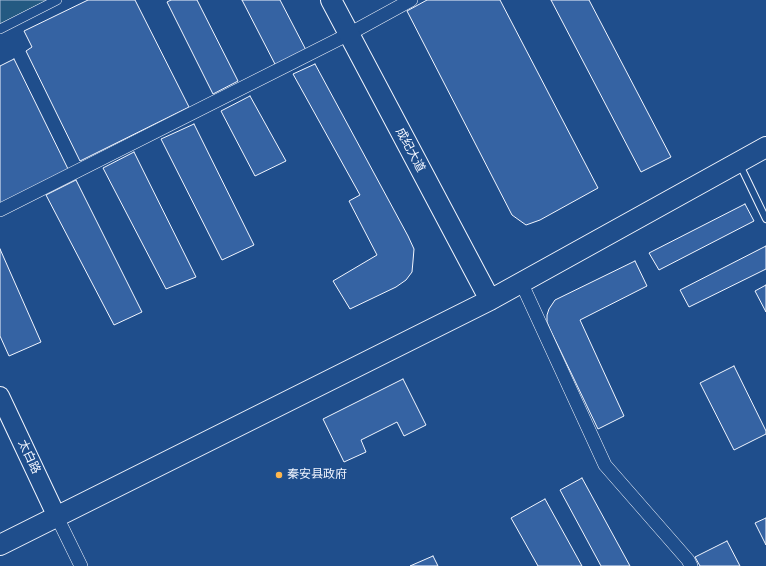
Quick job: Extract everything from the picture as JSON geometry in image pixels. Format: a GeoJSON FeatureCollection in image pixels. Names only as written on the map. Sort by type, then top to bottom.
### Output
{"type":"FeatureCollection","features":[{"type":"Feature","properties":{"kind":"main road","name":"成纪大道"},"geometry":{"type":"LineString","coordinates":[[331,0],[490,300]]}},
{"type":"Feature","properties":{"kind":"main road"},"geometry":{"type":"LineString","coordinates":[[0,546],[490,300],[766,147]]}},
{"type":"Feature","properties":{"kind":"main road","name":"太白路"},"geometry":{"type":"LineString","coordinates":[[0,396],[57,517]]}},
{"type":"Feature","properties":{"kind":"street"},"geometry":{"type":"LineString","coordinates":[[0,29],[57,0]]}},
{"type":"Feature","properties":{"kind":"street"},"geometry":{"type":"LineString","coordinates":[[0,210],[349,34],[411,0]]}},
{"type":"Feature","properties":{"kind":"street"},"geometry":{"type":"LineString","coordinates":[[521,282],[605,466],[692,566]]}},
{"type":"Feature","properties":{"kind":"street"},"geometry":{"type":"LineString","coordinates":[[57,517],[80,566]]}},
{"type":"Feature","properties":{"kind":"lane"},"geometry":{"type":"LineString","coordinates":[[738,162],[766,219]]}},
{"type":"Feature","properties":{"kind":"shaded area"},"geometry":{"type":"Polygon","coordinates":[[[0,0],[48,0],[0,24],[0,0]]]}},
{"type":"Feature","properties":{"kind":"building"},"geometry":{"type":"Polygon","coordinates":[[[88,0],[135,0],[189,107],[80,161],[26,51],[32,47],[24,31],[88,0]]]}},
{"type":"Feature","properties":{"kind":"building"},"geometry":{"type":"Polygon","coordinates":[[[171,0],[197,0],[238,81],[213,94],[167,2],[171,0]]]}},
{"type":"Feature","properties":{"kind":"building"},"geometry":{"type":"Polygon","coordinates":[[[242,0],[280,0],[307,52],[277,68],[242,0]]]}},
{"type":"Feature","properties":{"kind":"building"},"geometry":{"type":"Polygon","coordinates":[[[427,0],[500,0],[598,188],[540,220],[526,225],[512,215],[407,11],[427,0]]]}},
{"type":"Feature","properties":{"kind":"building"},"geometry":{"type":"Polygon","coordinates":[[[551,0],[589,0],[671,157],[641,172],[551,0]]]}},
{"type":"Feature","properties":{"kind":"building"},"geometry":{"type":"Polygon","coordinates":[[[14,59],[69,171],[0,205],[0,66],[14,59]]]}},
{"type":"Feature","properties":{"kind":"building"},"geometry":{"type":"Polygon","coordinates":[[[315,64],[414,249],[412,272],[406,280],[396,287],[350,309],[333,281],[377,255],[349,201],[360,195],[293,74],[315,64]]]}},
{"type":"Feature","properties":{"kind":"building"},"geometry":{"type":"Polygon","coordinates":[[[250,96],[286,161],[255,176],[221,111],[250,96]]]}},
{"type":"Feature","properties":{"kind":"building"},"geometry":{"type":"Polygon","coordinates":[[[194,124],[254,245],[222,260],[161,139],[194,124]]]}},
{"type":"Feature","properties":{"kind":"building"},"geometry":{"type":"Polygon","coordinates":[[[134,152],[196,277],[166,289],[103,168],[134,152]]]}},
{"type":"Feature","properties":{"kind":"building"},"geometry":{"type":"Polygon","coordinates":[[[76,180],[142,312],[114,325],[46,195],[76,180]]]}},
{"type":"Feature","properties":{"kind":"building"},"geometry":{"type":"Polygon","coordinates":[[[745,204],[754,221],[659,270],[649,253],[745,204]]]}},
{"type":"Feature","properties":{"kind":"building"},"geometry":{"type":"Polygon","coordinates":[[[766,246],[766,269],[689,307],[680,290],[766,246]]]}},
{"type":"Feature","properties":{"kind":"building"},"geometry":{"type":"Polygon","coordinates":[[[0,249],[41,342],[9,356],[0,336],[0,249]]]}},
{"type":"Feature","properties":{"kind":"building"},"geometry":{"type":"Polygon","coordinates":[[[635,261],[647,286],[580,320],[624,416],[598,429],[550,329],[547,322],[547,315],[555,300],[635,261]]]}},
{"type":"Feature","properties":{"kind":"building"},"geometry":{"type":"Polygon","coordinates":[[[766,285],[766,312],[755,291],[766,285]]]}},
{"type":"Feature","properties":{"kind":"building"},"geometry":{"type":"Polygon","coordinates":[[[734,366],[766,431],[766,434],[734,450],[700,383],[734,366]]]}},
{"type":"Feature","properties":{"kind":"building"},"geometry":{"type":"Polygon","coordinates":[[[403,379],[426,425],[404,436],[397,422],[361,440],[366,452],[344,462],[323,419],[403,379]]]}},
{"type":"Feature","properties":{"kind":"building"},"geometry":{"type":"Polygon","coordinates":[[[582,478],[630,566],[601,566],[560,490],[582,478]]]}},
{"type":"Feature","properties":{"kind":"building"},"geometry":{"type":"Polygon","coordinates":[[[545,499],[582,566],[538,566],[511,518],[545,499]]]}},
{"type":"Feature","properties":{"kind":"building"},"geometry":{"type":"Polygon","coordinates":[[[766,518],[766,545],[755,523],[766,518]]]}},
{"type":"Feature","properties":{"kind":"building"},"geometry":{"type":"Polygon","coordinates":[[[727,541],[740,566],[700,566],[695,557],[727,541]]]}},
{"type":"Feature","properties":{"kind":"building"},"geometry":{"type":"Polygon","coordinates":[[[433,556],[438,566],[410,566],[433,556]]]}},
{"type":"Feature","properties":{"kind":"place","name":"秦安县政府"},"geometry":{"type":"Point","coordinates":[279,475]}}]}
